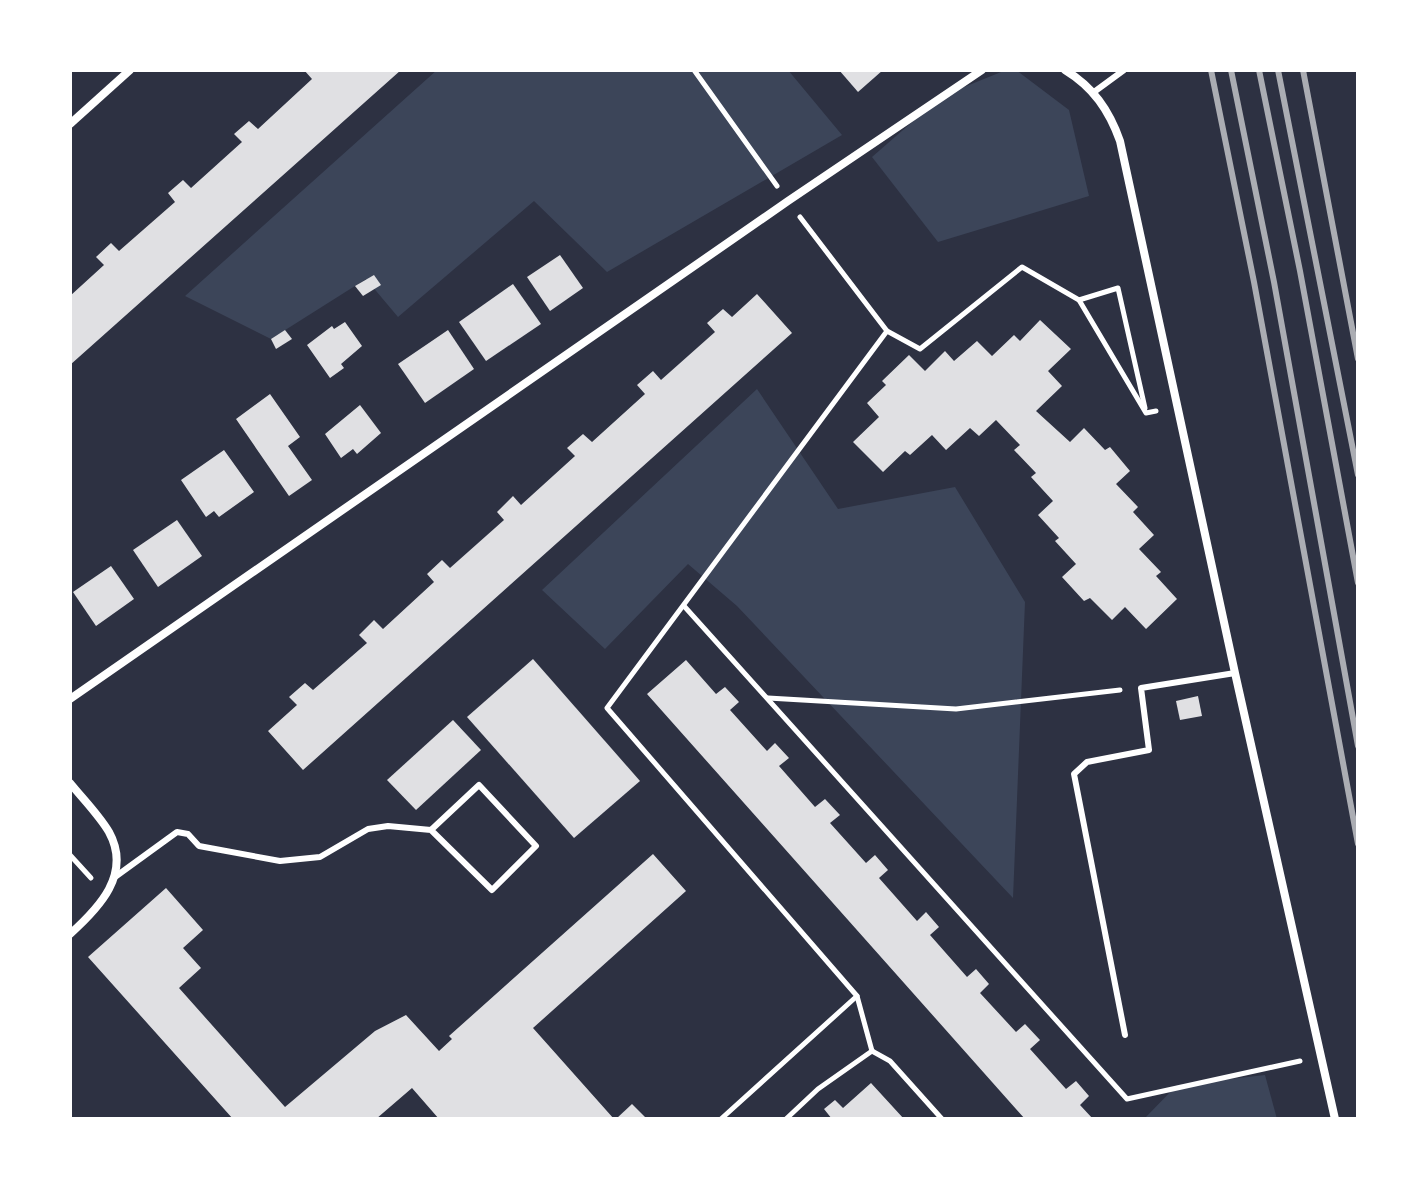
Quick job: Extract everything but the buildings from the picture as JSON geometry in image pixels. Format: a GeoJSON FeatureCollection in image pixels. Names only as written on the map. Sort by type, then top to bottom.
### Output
{"type":"FeatureCollection","features":[{"type":"Feature","properties":{"kind":"street"},"geometry":{"type":"LineString","coordinates":[[70,124],[130,70]]}},
{"type":"Feature","properties":{"kind":"street"},"geometry":{"type":"LineString","coordinates":[[70,699],[982,70]]}},
{"type":"Feature","properties":{"kind":"street"},"geometry":{"type":"LineString","coordinates":[[1065,70],[1094,92],[1112,119],[1120,141],[1335,1119]]}},
{"type":"Feature","properties":{"kind":"street"},"geometry":{"type":"LineString","coordinates":[[70,783],[109,832],[117,852],[115,877],[108,896],[70,934]]}},
{"type":"Feature","properties":{"kind":"lane"},"geometry":{"type":"LineString","coordinates":[[1094,92],[1124,70]]}},
{"type":"Feature","properties":{"kind":"lane"},"geometry":{"type":"LineString","coordinates":[[1125,1035],[1074,774],[1087,762],[1149,750],[1141,688],[1235,673]]}},
{"type":"Feature","properties":{"kind":"lane"},"geometry":{"type":"LineString","coordinates":[[115,877],[177,832],[188,834],[199,846],[280,861],[320,857],[368,829],[388,826],[431,830],[492,890],[536,846],[479,785],[431,830]]}},
{"type":"Feature","properties":{"kind":"path"},"geometry":{"type":"LineString","coordinates":[[694,70],[887,331],[920,349],[1022,267],[1079,300],[1146,413]]}},
{"type":"Feature","properties":{"kind":"path"},"geometry":{"type":"LineString","coordinates":[[1079,300],[1118,288],[1146,413]]}},
{"type":"Feature","properties":{"kind":"path"},"geometry":{"type":"LineString","coordinates":[[887,331],[607,708],[857,996],[872,1051],[890,1061],[942,1119]]}},
{"type":"Feature","properties":{"kind":"path"},"geometry":{"type":"LineString","coordinates":[[1146,413],[1177,407]]}},
{"type":"Feature","properties":{"kind":"path"},"geometry":{"type":"LineString","coordinates":[[684,606],[1127,1099],[1321,1057]]}},
{"type":"Feature","properties":{"kind":"path"},"geometry":{"type":"LineString","coordinates":[[767,698],[956,709],[1141,688]]}},
{"type":"Feature","properties":{"kind":"path"},"geometry":{"type":"LineString","coordinates":[[721,1119],[857,996]]}},
{"type":"Feature","properties":{"kind":"path"},"geometry":{"type":"LineString","coordinates":[[786,1119],[818,1089],[872,1051]]}},
{"type":"Feature","properties":{"kind":"shaded area"},"geometry":{"type":"Polygon","coordinates":[[[437,70],[788,70],[842,135],[607,272],[534,201],[398,317],[366,279],[271,339],[185,296],[437,70]]]}},
{"type":"Feature","properties":{"kind":"shaded area"},"geometry":{"type":"Polygon","coordinates":[[[1006,70],[1016,70],[1069,110],[1089,196],[938,242],[872,157],[942,96],[1006,70]]]}},
{"type":"Feature","properties":{"kind":"shaded area"},"geometry":{"type":"Polygon","coordinates":[[[757,389],[838,509],[955,487],[1025,602],[1013,898],[737,606],[688,564],[605,649],[542,590],[757,389]]]}},
{"type":"Feature","properties":{"kind":"shaded area"},"geometry":{"type":"Polygon","coordinates":[[[1265,1075],[1277,1119],[1144,1119],[1177,1085],[1265,1075]]]}},
{"type":"Feature","properties":{"kind":"railway"},"geometry":{"type":"LineString","coordinates":[[1211,70],[1254,282],[1358,844]]}},
{"type":"Feature","properties":{"kind":"railway"},"geometry":{"type":"LineString","coordinates":[[1231,70],[1274,282],[1358,746]]}},
{"type":"Feature","properties":{"kind":"railway"},"geometry":{"type":"LineString","coordinates":[[1259,70],[1358,583]]}},
{"type":"Feature","properties":{"kind":"railway"},"geometry":{"type":"LineString","coordinates":[[1278,70],[1358,475]]}},
{"type":"Feature","properties":{"kind":"railway"},"geometry":{"type":"LineString","coordinates":[[1303,70],[1358,359]]}}]}
